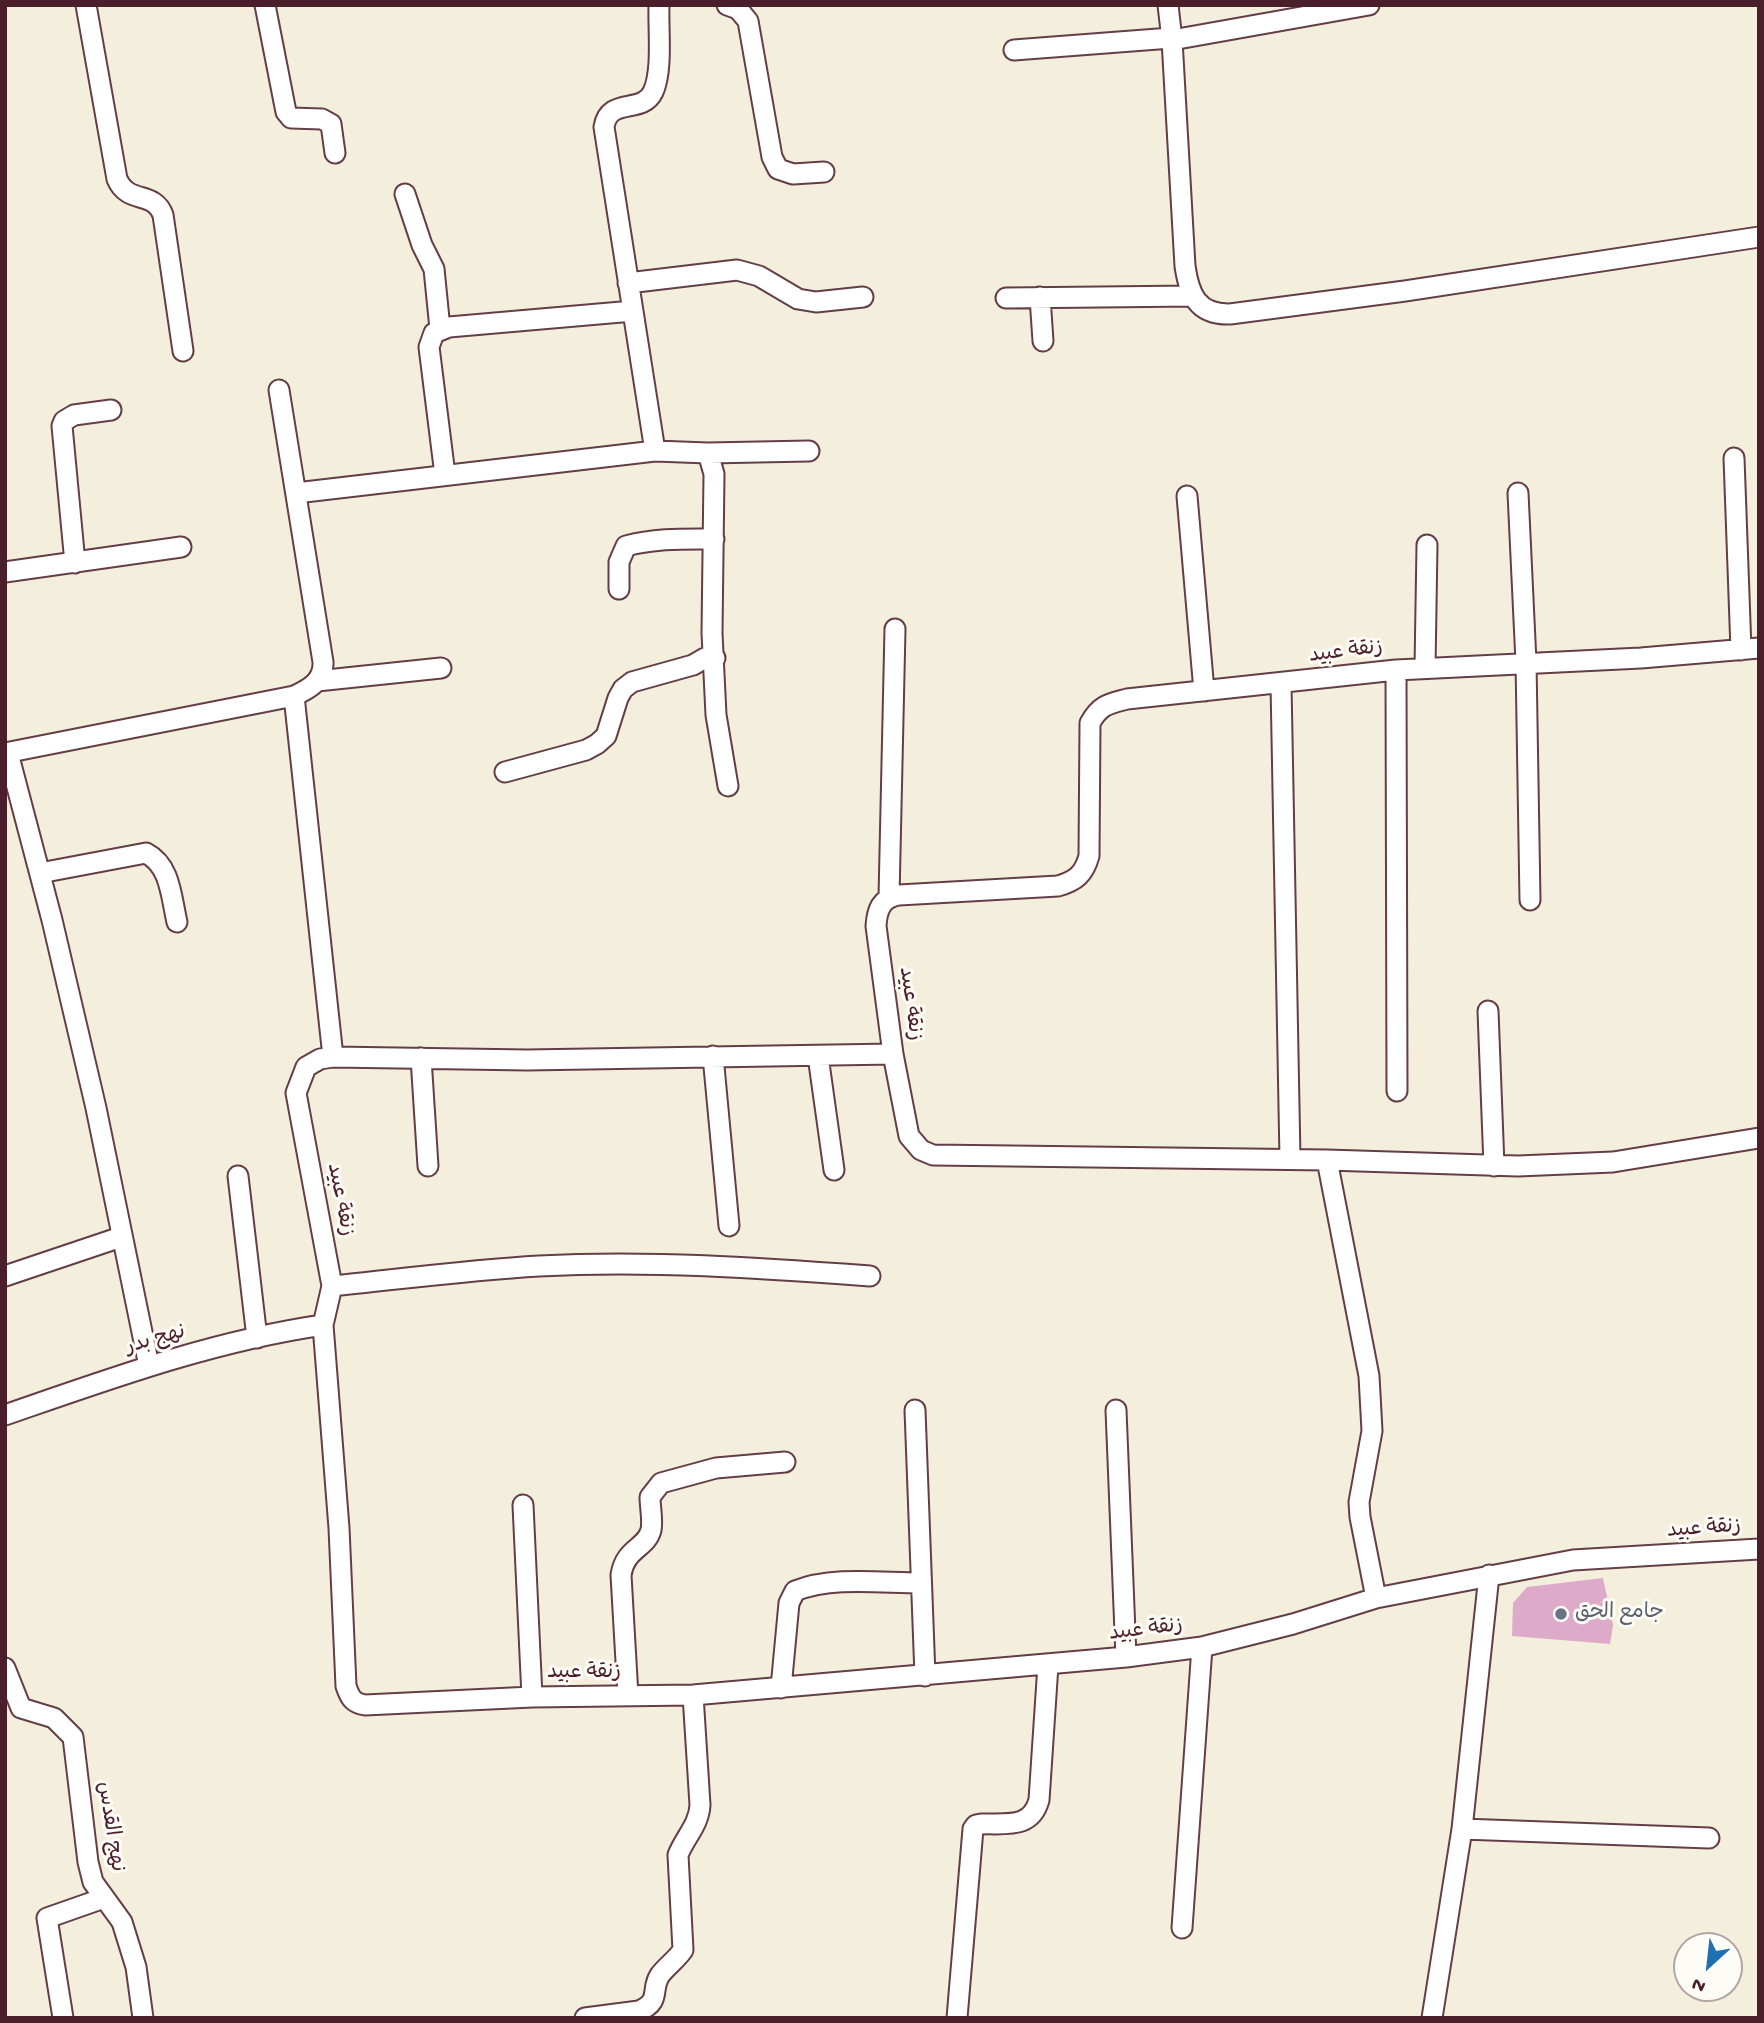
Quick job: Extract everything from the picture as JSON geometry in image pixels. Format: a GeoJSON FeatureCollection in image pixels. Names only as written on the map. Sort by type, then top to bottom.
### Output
{"type":"FeatureCollection","features":[{"type":"Feature","properties":{"kind":"street"},"geometry":{"type":"LineString","coordinates":[[86,5],[120,188],[127,194],[153,201],[160,206],[163,215],[183,351]]}},
{"type":"Feature","properties":{"kind":"street"},"geometry":{"type":"LineString","coordinates":[[265,5],[288,115],[295,119],[316,118],[327,121],[333,129],[335,153]]}},
{"type":"Feature","properties":{"kind":"street"},"geometry":{"type":"LineString","coordinates":[[655,451],[604,128],[612,111],[645,102],[653,92],[658,74],[659,5]]}},
{"type":"Feature","properties":{"kind":"street"},"geometry":{"type":"LineString","coordinates":[[727,5],[738,9],[748,21],[772,157],[778,169],[793,174],[824,172]]}},
{"type":"Feature","properties":{"kind":"street"},"geometry":{"type":"LineString","coordinates":[[1168,5],[1185,266],[1193,296],[1208,310],[1230,314],[1405,291],[1759,237]]}},
{"type":"Feature","properties":{"kind":"street"},"geometry":{"type":"LineString","coordinates":[[1014,50],[1172,39],[1369,5]]}},
{"type":"Feature","properties":{"kind":"street"},"geometry":{"type":"LineString","coordinates":[[405,194],[422,245],[434,269],[440,329]]}},
{"type":"Feature","properties":{"kind":"street"},"geometry":{"type":"LineString","coordinates":[[628,283],[737,270],[759,276],[798,299],[816,302],[863,298]]}},
{"type":"Feature","properties":{"kind":"street"},"geometry":{"type":"LineString","coordinates":[[1006,298],[1193,296]]}},
{"type":"Feature","properties":{"kind":"street"},"geometry":{"type":"LineString","coordinates":[[1040,297],[1043,341]]}},
{"type":"Feature","properties":{"kind":"street"},"geometry":{"type":"LineString","coordinates":[[445,475],[429,347],[434,333],[440,329],[633,311]]}},
{"type":"Feature","properties":{"kind":"street"},"geometry":{"type":"LineString","coordinates":[[279,390],[323,662],[317,681]]}},
{"type":"Feature","properties":{"kind":"street"},"geometry":{"type":"LineString","coordinates":[[75,563],[62,426],[64,421],[74,415],[111,410]]}},
{"type":"Feature","properties":{"kind":"street"},"geometry":{"type":"LineString","coordinates":[[296,493],[655,451],[809,451]]}},
{"type":"Feature","properties":{"kind":"street"},"geometry":{"type":"LineString","coordinates":[[708,453],[714,474],[712,633],[716,715],[728,786]]}},
{"type":"Feature","properties":{"kind":"street"},"geometry":{"type":"LineString","coordinates":[[1734,458],[1750,649]]}},
{"type":"Feature","properties":{"kind":"street"},"geometry":{"type":"LineString","coordinates":[[1518,493],[1526,662],[1530,900]]}},
{"type":"Feature","properties":{"kind":"street"},"geometry":{"type":"LineString","coordinates":[[1187,496],[1204,691]]}},
{"type":"Feature","properties":{"kind":"street"},"geometry":{"type":"LineString","coordinates":[[619,589],[618,562],[626,546],[674,539],[714,540]]}},
{"type":"Feature","properties":{"kind":"street"},"geometry":{"type":"LineString","coordinates":[[1425,668],[1427,545]]}},
{"type":"Feature","properties":{"kind":"street"},"geometry":{"type":"LineString","coordinates":[[5,572],[181,547]]}},
{"type":"Feature","properties":{"kind":"street"},"geometry":{"type":"LineString","coordinates":[[889,897],[895,629]]}},
{"type":"Feature","properties":{"kind":"street","name":"زنقة عبيد"},"geometry":{"type":"LineString","coordinates":[[1750,649],[1396,670],[1127,699],[1106,705],[1096,712],[1090,723],[1089,856],[1085,869],[1072,882],[1058,886],[889,897],[879,907],[876,926],[893,1054],[527,1060],[333,1057],[320,1059],[306,1067],[296,1093],[332,1286],[323,1325],[339,1528],[346,1686],[350,1698],[357,1704],[533,1697],[693,1695],[1126,1657],[1202,1647],[1293,1624],[1376,1598],[1573,1560],[1759,1549]]}},
{"type":"Feature","properties":{"kind":"street"},"geometry":{"type":"LineString","coordinates":[[505,772],[586,750],[606,736],[623,689],[632,682],[693,665],[705,658],[715,658]]}},
{"type":"Feature","properties":{"kind":"street"},"geometry":{"type":"LineString","coordinates":[[149,1366],[96,1108],[40,873],[7,753],[294,696],[317,681],[441,668]]}},
{"type":"Feature","properties":{"kind":"street"},"geometry":{"type":"LineString","coordinates":[[1396,670],[1397,1091]]}},
{"type":"Feature","properties":{"kind":"street"},"geometry":{"type":"LineString","coordinates":[[1282,684],[1290,1159]]}},
{"type":"Feature","properties":{"kind":"street"},"geometry":{"type":"LineString","coordinates":[[294,696],[333,1057]]}},
{"type":"Feature","properties":{"kind":"street"},"geometry":{"type":"LineString","coordinates":[[40,873],[146,853],[157,859],[164,869],[177,922]]}},
{"type":"Feature","properties":{"kind":"street"},"geometry":{"type":"LineString","coordinates":[[1488,1011],[1494,1166]]}},
{"type":"Feature","properties":{"kind":"street"},"geometry":{"type":"LineString","coordinates":[[893,1054],[909,1136],[921,1150],[933,1155],[1290,1159],[1494,1166],[1567,1165],[1612,1162],[1759,1138]]}},
{"type":"Feature","properties":{"kind":"street"},"geometry":{"type":"LineString","coordinates":[[713,1056],[729,1226]]}},
{"type":"Feature","properties":{"kind":"street"},"geometry":{"type":"LineString","coordinates":[[818,1056],[834,1170]]}},
{"type":"Feature","properties":{"kind":"street"},"geometry":{"type":"LineString","coordinates":[[421,1058],[428,1166]]}},
{"type":"Feature","properties":{"kind":"street"},"geometry":{"type":"LineString","coordinates":[[1326,1160],[1369,1376],[1372,1431],[1359,1502],[1376,1598]]}},
{"type":"Feature","properties":{"kind":"street"},"geometry":{"type":"LineString","coordinates":[[238,1176],[257,1338]]}},
{"type":"Feature","properties":{"kind":"street"},"geometry":{"type":"LineString","coordinates":[[5,1276],[121,1237]]}},
{"type":"Feature","properties":{"kind":"street"},"geometry":{"type":"LineString","coordinates":[[332,1286],[541,1266],[738,1266],[870,1276]]}},
{"type":"Feature","properties":{"kind":"street","name":"نهج بدر"},"geometry":{"type":"LineString","coordinates":[[5,1415],[149,1366],[257,1338],[323,1325]]}},
{"type":"Feature","properties":{"kind":"street"},"geometry":{"type":"LineString","coordinates":[[915,1409],[925,1676]]}},
{"type":"Feature","properties":{"kind":"street"},"geometry":{"type":"LineString","coordinates":[[1116,1410],[1126,1657]]}},
{"type":"Feature","properties":{"kind":"street"},"geometry":{"type":"LineString","coordinates":[[628,1696],[621,1575],[626,1558],[645,1542],[651,1532],[650,1497],[661,1483],[716,1468],[785,1462]]}},
{"type":"Feature","properties":{"kind":"street"},"geometry":{"type":"LineString","coordinates":[[523,1505],[533,1697]]}},
{"type":"Feature","properties":{"kind":"street"},"geometry":{"type":"LineString","coordinates":[[1432,2018],[1462,1829],[1489,1575]]}},
{"type":"Feature","properties":{"kind":"street"},"geometry":{"type":"LineString","coordinates":[[781,1688],[789,1603],[794,1591],[832,1583],[921,1584]]}},
{"type":"Feature","properties":{"kind":"street"},"geometry":{"type":"LineString","coordinates":[[1182,1928],[1202,1647]]}},
{"type":"Feature","properties":{"kind":"street"},"geometry":{"type":"LineString","coordinates":[[957,2018],[973,1829],[981,1824],[1020,1822],[1031,1818],[1036,1810],[1039,1800],[1048,1665]]}},
{"type":"Feature","properties":{"kind":"street","name":"نهج القدس"},"geometry":{"type":"LineString","coordinates":[[5,1668],[21,1708],[54,1718],[72,1737],[93,1882],[122,1922],[136,1967],[143,2018]]}},
{"type":"Feature","properties":{"kind":"street"},"geometry":{"type":"LineString","coordinates":[[585,2018],[647,2008],[653,2001],[660,1976],[682,1950],[678,1855],[700,1815],[693,1695]]}},
{"type":"Feature","properties":{"kind":"street"},"geometry":{"type":"LineString","coordinates":[[1462,1829],[1709,1838]]}},
{"type":"Feature","properties":{"kind":"street"},"geometry":{"type":"LineString","coordinates":[[63,2018],[47,1918],[104,1898]]}},
{"type":"Feature","properties":{"kind":"building","name":"جامع الحق"},"geometry":{"type":"Polygon","coordinates":[[[1603,1578],[1613,1625],[1610,1644],[1512,1636],[1513,1603],[1527,1587],[1603,1578]]]}},
{"type":"Feature","properties":{"kind":"place","name":"جامع الحق"},"geometry":{"type":"Point","coordinates":[1561,1614]}}]}
